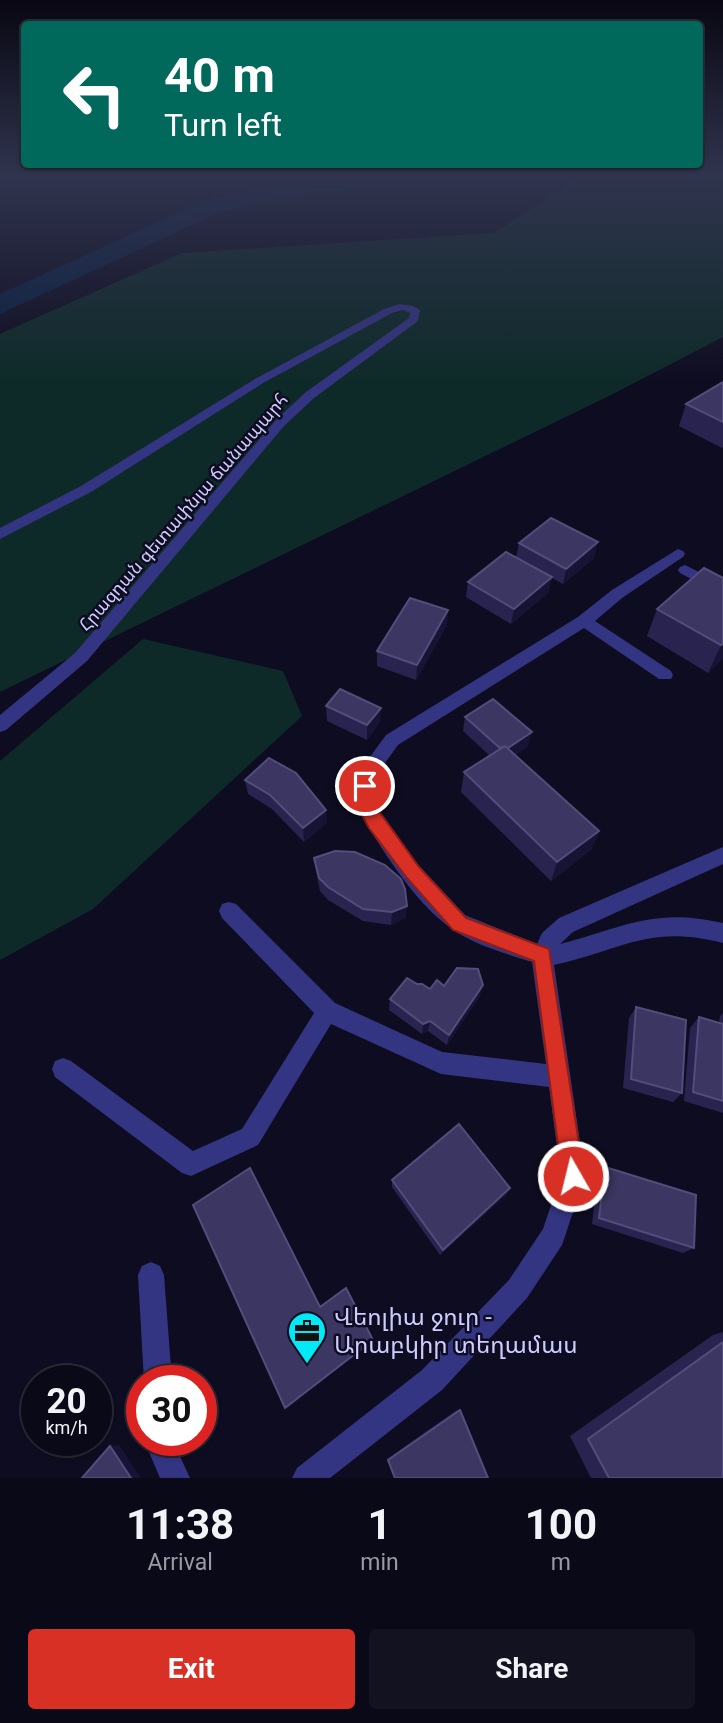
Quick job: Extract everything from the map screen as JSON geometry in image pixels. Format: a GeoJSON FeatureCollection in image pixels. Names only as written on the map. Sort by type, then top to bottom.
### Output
{"type":"FeatureCollection","features":[{"type":"Feature","properties":{"kind":"street","name":"Հրազդան գետափնյա ճանապարհ"},"geometry":{"type":"LineString","coordinates":[[0,534],[86,489],[260,381],[388,311],[411,307],[416,312],[414,319],[310,395],[280,423],[81,657],[0,725]]}},
{"type":"Feature","properties":{"kind":"street"},"geometry":{"type":"LineString","coordinates":[[723,591],[682,562],[617,594],[584,621],[393,740],[368,772],[362,800],[375,822],[413,872],[459,924],[542,956],[574,950],[656,924],[697,925],[723,933]]}},
{"type":"Feature","properties":{"kind":"street"},"geometry":{"type":"LineString","coordinates":[[584,621],[665,675]]}},
{"type":"Feature","properties":{"kind":"street"},"geometry":{"type":"LineString","coordinates":[[317,1474],[432,1380],[517,1289],[553,1236],[573,1176],[542,956],[549,940],[566,925],[723,855]]}},
{"type":"Feature","properties":{"kind":"street"},"geometry":{"type":"LineString","coordinates":[[229,911],[327,1011],[441,1063],[559,1077]]}},
{"type":"Feature","properties":{"kind":"street"},"geometry":{"type":"LineString","coordinates":[[63,1069],[191,1164],[250,1137],[327,1011]]}},
{"type":"Feature","properties":{"kind":"street"},"geometry":{"type":"LineString","coordinates":[[151,1275],[157,1365]]}},
{"type":"Feature","properties":{"kind":"street"},"geometry":{"type":"LineString","coordinates":[[165,1456],[175,1478]]}},
{"type":"Feature","properties":{"kind":"green space"},"geometry":{"type":"Polygon","coordinates":[[[307,245],[723,245],[723,337],[609,396],[0,692],[0,334],[182,253],[307,245]]]}},
{"type":"Feature","properties":{"kind":"green space"},"geometry":{"type":"Polygon","coordinates":[[[143,639],[283,671],[302,716],[93,909],[0,960],[0,761],[143,639]]]}},
{"type":"Feature","properties":{"kind":"building"},"geometry":{"type":"Polygon","coordinates":[[[723,382],[723,422],[686,404],[723,382]]]}},
{"type":"Feature","properties":{"kind":"building"},"geometry":{"type":"Polygon","coordinates":[[[551,518],[598,542],[566,569],[519,543],[551,518]]]}},
{"type":"Feature","properties":{"kind":"building"},"geometry":{"type":"Polygon","coordinates":[[[506,552],[552,577],[514,609],[468,582],[506,552]]]}},
{"type":"Feature","properties":{"kind":"building"},"geometry":{"type":"Polygon","coordinates":[[[704,568],[723,578],[721,645],[657,609],[704,568]]]}},
{"type":"Feature","properties":{"kind":"building"},"geometry":{"type":"Polygon","coordinates":[[[410,598],[448,610],[417,665],[377,651],[410,598]]]}},
{"type":"Feature","properties":{"kind":"building"},"geometry":{"type":"Polygon","coordinates":[[[340,689],[381,708],[367,725],[326,706],[340,689]]]}},
{"type":"Feature","properties":{"kind":"building"},"geometry":{"type":"Polygon","coordinates":[[[493,699],[532,732],[508,748],[500,748],[465,717],[493,699]]]}},
{"type":"Feature","properties":{"kind":"building"},"geometry":{"type":"Polygon","coordinates":[[[505,746],[599,831],[557,862],[464,772],[505,746]]]}},
{"type":"Feature","properties":{"kind":"building"},"geometry":{"type":"Polygon","coordinates":[[[269,758],[296,773],[326,810],[303,828],[270,795],[245,780],[269,758]]]}},
{"type":"Feature","properties":{"kind":"building"},"geometry":{"type":"Polygon","coordinates":[[[335,851],[355,852],[385,865],[401,879],[407,906],[392,912],[363,909],[328,887],[319,878],[314,858],[335,851]]]}},
{"type":"Feature","properties":{"kind":"building"},"geometry":{"type":"Polygon","coordinates":[[[457,968],[478,969],[483,985],[449,1035],[430,1021],[423,1024],[390,999],[407,978],[430,989],[437,980],[444,986],[457,968]]]}},
{"type":"Feature","properties":{"kind":"building"},"geometry":{"type":"Polygon","coordinates":[[[636,1007],[686,1020],[682,1093],[631,1079],[636,1007]]]}},
{"type":"Feature","properties":{"kind":"building"},"geometry":{"type":"Polygon","coordinates":[[[699,1017],[723,1024],[723,1101],[693,1092],[699,1017]]]}},
{"type":"Feature","properties":{"kind":"building"},"geometry":{"type":"Polygon","coordinates":[[[459,1124],[510,1188],[443,1250],[392,1180],[459,1124]]]}},
{"type":"Feature","properties":{"kind":"building"},"geometry":{"type":"Polygon","coordinates":[[[605,1167],[696,1195],[694,1248],[599,1218],[605,1167]]]}},
{"type":"Feature","properties":{"kind":"building"},"geometry":{"type":"Polygon","coordinates":[[[250,1168],[320,1307],[346,1288],[373,1340],[285,1408],[193,1205],[250,1168]]]}},
{"type":"Feature","properties":{"kind":"building"},"geometry":{"type":"Polygon","coordinates":[[[723,1342],[723,1478],[609,1478],[588,1439],[723,1342]]]}},
{"type":"Feature","properties":{"kind":"building"},"geometry":{"type":"Polygon","coordinates":[[[460,1410],[488,1478],[395,1478],[388,1460],[460,1410]]]}},
{"type":"Feature","properties":{"kind":"building"},"geometry":{"type":"Polygon","coordinates":[[[112,1449],[131,1478],[82,1478],[101,1456],[112,1456],[112,1449]]]}},
{"type":"Feature","properties":{"kind":"waterway"},"geometry":{"type":"LineString","coordinates":[[0,305],[39,284],[126,245]]}},
{"type":"Feature","properties":{"kind":"place","name":"Վեոլիա ջուր - Արաբկիր տեղամաս"},"geometry":{"type":"Point","coordinates":[307,1365]}},
{"type":"Feature","properties":{"kind":"route"},"geometry":{"type":"LineString","coordinates":[[365,786],[362,800],[375,822],[413,872],[459,924],[542,956],[573,1176]]}}]}
